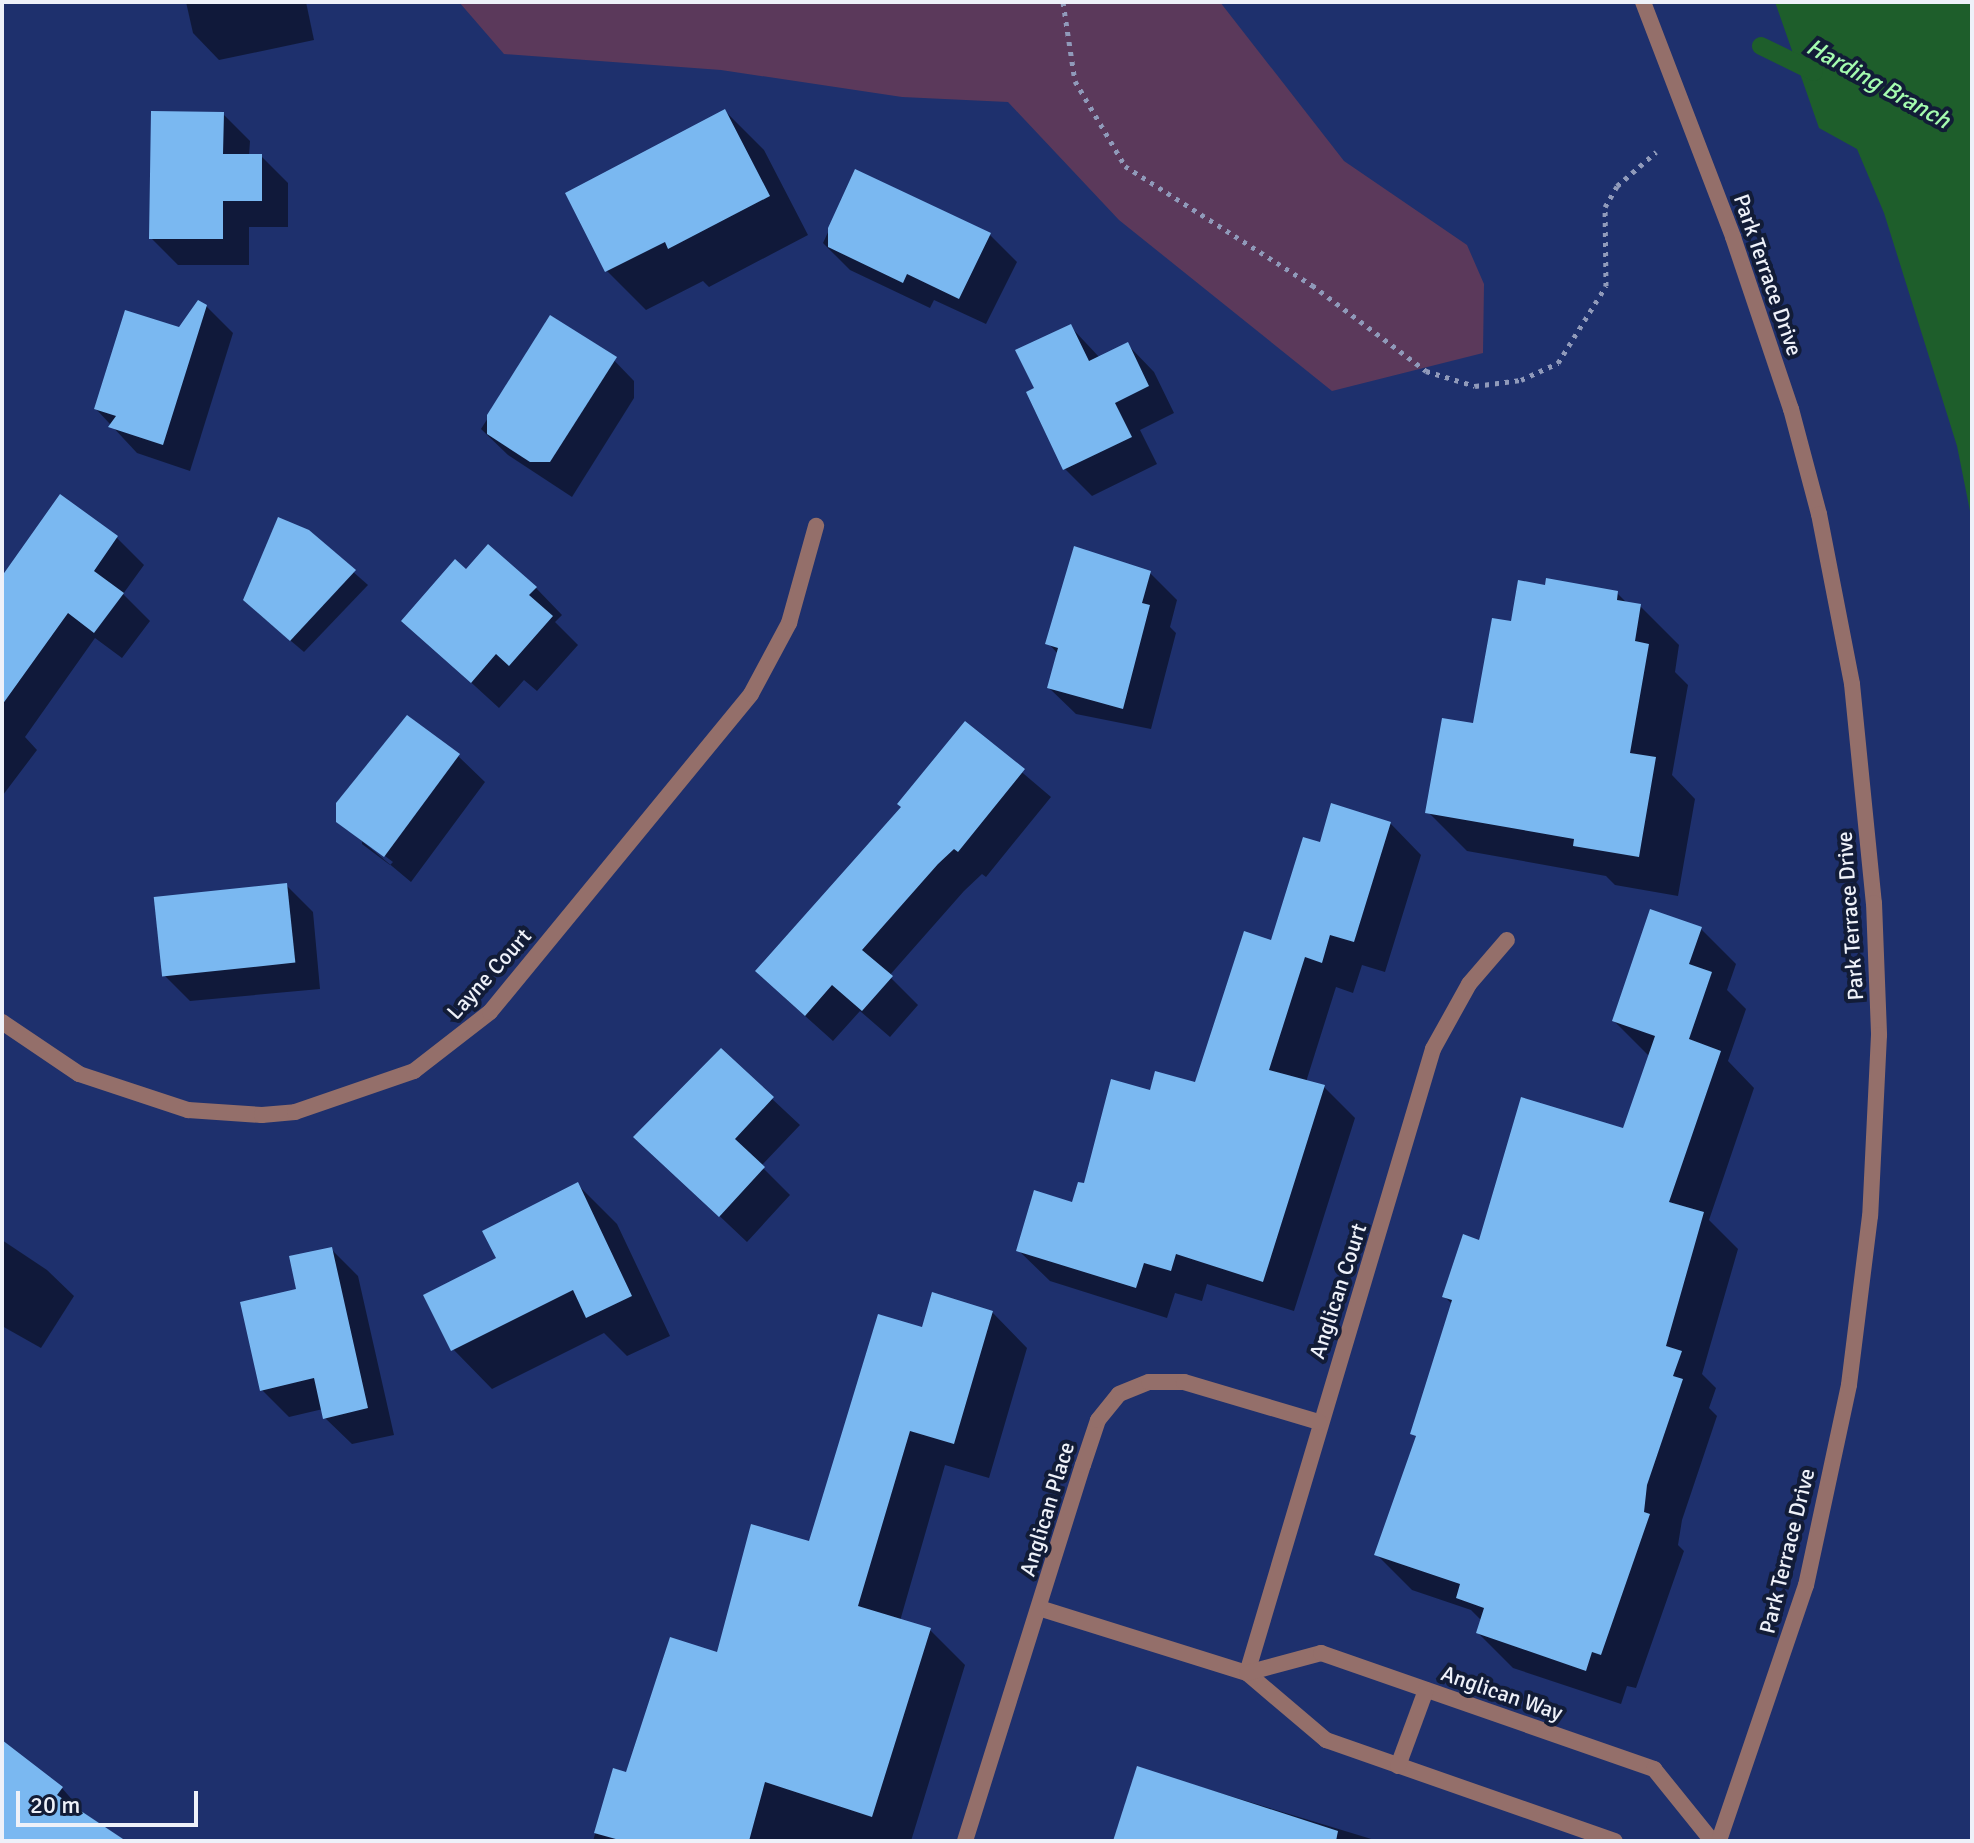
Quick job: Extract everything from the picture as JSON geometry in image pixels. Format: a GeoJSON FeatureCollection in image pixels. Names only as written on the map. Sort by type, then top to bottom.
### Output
{"type":"FeatureCollection","features":[{"type":"Feature","properties":{"kind":"street","name":"Park Terrace Drive"},"geometry":{"type":"LineString","coordinates":[[1643,2],[1690,123],[1791,409],[1819,514],[1852,684],[1874,903],[1879,1035],[1870,1216],[1849,1385],[1806,1585],[1719,1841]]}},
{"type":"Feature","properties":{"kind":"street","name":"Layne Court"},"geometry":{"type":"LineString","coordinates":[[2,1022],[79,1074],[188,1110],[262,1115],[295,1112],[414,1071],[490,1012],[751,694],[789,623],[816,526]]}},
{"type":"Feature","properties":{"kind":"street","name":"Anglican Court"},"geometry":{"type":"LineString","coordinates":[[1247,1673],[1319,1422],[1433,1049],[1469,984],[1507,940]]}},
{"type":"Feature","properties":{"kind":"street","name":"Anglican Place"},"geometry":{"type":"LineString","coordinates":[[965,1841],[1098,1420],[1119,1394],[1149,1382],[1184,1382],[1319,1422]]}},
{"type":"Feature","properties":{"kind":"street"},"geometry":{"type":"LineString","coordinates":[[1039,1608],[1247,1673],[1326,1740],[1615,1841]]}},
{"type":"Feature","properties":{"kind":"street","name":"Anglican Way"},"geometry":{"type":"LineString","coordinates":[[1247,1673],[1321,1653],[1654,1769],[1712,1841]]}},
{"type":"Feature","properties":{"kind":"street"},"geometry":{"type":"LineString","coordinates":[[1398,1766],[1426,1690]]}},
{"type":"Feature","properties":{"kind":"path"},"geometry":{"type":"LineString","coordinates":[[1063,2],[1075,81],[1125,166],[1312,285],[1426,371],[1475,386],[1521,380],[1558,363],[1606,286],[1605,207],[1617,186],[1690,123]]}},
{"type":"Feature","properties":{"kind":"shaded area"},"geometry":{"type":"Polygon","coordinates":[[[459,2],[1220,2],[1344,161],[1467,245],[1484,284],[1483,353],[1332,391],[1119,220],[1008,102],[902,97],[721,70],[504,54],[459,2]]]}},
{"type":"Feature","properties":{"kind":"water"},"geometry":{"type":"Polygon","coordinates":[[[1775,2],[1972,2],[1972,521],[1957,446],[1884,213],[1857,149],[1819,128],[1775,2]]]}},
{"type":"Feature","properties":{"kind":"building"},"geometry":{"type":"Polygon","coordinates":[[[725,109],[770,196],[668,249],[665,242],[605,272],[565,193],[725,109]]]}},
{"type":"Feature","properties":{"kind":"building"},"geometry":{"type":"Polygon","coordinates":[[[151,111],[224,112],[223,154],[262,154],[262,201],[223,201],[223,239],[149,239],[151,111]]]}},
{"type":"Feature","properties":{"kind":"building"},"geometry":{"type":"Polygon","coordinates":[[[855,169],[991,233],[959,299],[907,274],[903,283],[828,247],[828,228],[855,169]]]}},
{"type":"Feature","properties":{"kind":"building"},"geometry":{"type":"Polygon","coordinates":[[[198,300],[207,305],[163,445],[108,427],[116,416],[94,409],[125,310],[179,327],[198,300]]]}},
{"type":"Feature","properties":{"kind":"building"},"geometry":{"type":"Polygon","coordinates":[[[550,315],[617,357],[550,462],[530,462],[487,434],[487,415],[550,315]]]}},
{"type":"Feature","properties":{"kind":"building"},"geometry":{"type":"Polygon","coordinates":[[[1071,324],[1089,361],[1128,342],[1149,386],[1115,403],[1132,437],[1063,470],[1026,392],[1034,388],[1015,350],[1071,324]]]}},
{"type":"Feature","properties":{"kind":"building"},"geometry":{"type":"Polygon","coordinates":[[[60,494],[118,536],[94,571],[124,593],[94,633],[68,613],[2,705],[2,576],[60,494]]]}},
{"type":"Feature","properties":{"kind":"building"},"geometry":{"type":"Polygon","coordinates":[[[278,517],[309,530],[356,570],[290,641],[243,600],[278,517]]]}},
{"type":"Feature","properties":{"kind":"building"},"geometry":{"type":"Polygon","coordinates":[[[488,544],[537,587],[529,595],[553,616],[509,666],[496,654],[471,683],[401,621],[455,559],[466,569],[488,544]]]}},
{"type":"Feature","properties":{"kind":"building"},"geometry":{"type":"Polygon","coordinates":[[[1074,546],[1151,571],[1142,603],[1150,605],[1123,709],[1047,688],[1058,648],[1045,644],[1074,546]]]}},
{"type":"Feature","properties":{"kind":"building"},"geometry":{"type":"Polygon","coordinates":[[[1546,578],[1618,591],[1617,600],[1641,604],[1635,641],[1649,644],[1630,753],[1656,757],[1639,857],[1573,846],[1574,839],[1425,813],[1442,718],[1473,723],[1492,618],[1511,621],[1518,580],[1545,585],[1546,578]]]}},
{"type":"Feature","properties":{"kind":"building"},"geometry":{"type":"Polygon","coordinates":[[[407,715],[460,754],[384,857],[336,822],[336,803],[407,715]]]}},
{"type":"Feature","properties":{"kind":"building"},"geometry":{"type":"Polygon","coordinates":[[[965,721],[1025,769],[958,852],[954,849],[938,864],[862,950],[893,976],[862,1011],[832,985],[805,1016],[755,971],[901,807],[897,804],[965,721]]]}},
{"type":"Feature","properties":{"kind":"building"},"geometry":{"type":"Polygon","coordinates":[[[1331,803],[1391,822],[1354,942],[1330,935],[1322,963],[1305,957],[1269,1070],[1325,1085],[1263,1282],[1176,1254],[1171,1271],[1144,1263],[1136,1288],[1016,1251],[1034,1190],[1072,1202],[1078,1182],[1084,1183],[1111,1079],[1150,1090],[1155,1071],[1195,1082],[1244,931],[1271,940],[1303,837],[1320,842],[1331,803]]]}},
{"type":"Feature","properties":{"kind":"building"},"geometry":{"type":"Polygon","coordinates":[[[287,883],[295,963],[162,977],[154,897],[287,883]]]}},
{"type":"Feature","properties":{"kind":"building"},"geometry":{"type":"Polygon","coordinates":[[[1650,909],[1702,927],[1689,964],[1712,972],[1689,1039],[1721,1051],[1669,1202],[1704,1212],[1666,1346],[1682,1351],[1673,1376],[1683,1379],[1647,1485],[1644,1512],[1650,1514],[1601,1655],[1592,1652],[1586,1671],[1476,1633],[1484,1608],[1456,1598],[1460,1584],[1374,1555],[1416,1436],[1410,1434],[1452,1300],[1442,1297],[1463,1234],[1479,1240],[1521,1097],[1623,1128],[1655,1036],[1612,1021],[1650,909]]]}},
{"type":"Feature","properties":{"kind":"building"},"geometry":{"type":"Polygon","coordinates":[[[721,1048],[774,1097],[735,1139],[765,1167],[719,1217],[633,1137],[721,1048]]]}},
{"type":"Feature","properties":{"kind":"building"},"geometry":{"type":"Polygon","coordinates":[[[578,1182],[632,1296],[586,1318],[573,1290],[451,1351],[423,1295],[496,1258],[482,1231],[578,1182]]]}},
{"type":"Feature","properties":{"kind":"building"},"geometry":{"type":"Polygon","coordinates":[[[332,1247],[368,1408],[323,1419],[314,1378],[260,1391],[240,1302],[296,1289],[289,1256],[332,1247]]]}},
{"type":"Feature","properties":{"kind":"building"},"geometry":{"type":"Polygon","coordinates":[[[932,1292],[993,1311],[954,1444],[910,1431],[858,1606],[931,1628],[872,1817],[765,1782],[749,1841],[623,1841],[594,1833],[613,1768],[626,1772],[670,1637],[717,1652],[751,1524],[809,1541],[878,1314],[922,1327],[932,1292]]]}},
{"type":"Feature","properties":{"kind":"building"},"geometry":{"type":"Polygon","coordinates":[[[2,1740],[63,1787],[57,1795],[126,1841],[2,1841],[2,1740]]]}},
{"type":"Feature","properties":{"kind":"building"},"geometry":{"type":"Polygon","coordinates":[[[1137,1766],[1338,1831],[1336,1841],[1113,1841],[1137,1766]]]}},
{"type":"Feature","properties":{"kind":"waterway","name":"Harding Branch"},"geometry":{"type":"LineString","coordinates":[[1761,46],[1814,72]]}}]}
